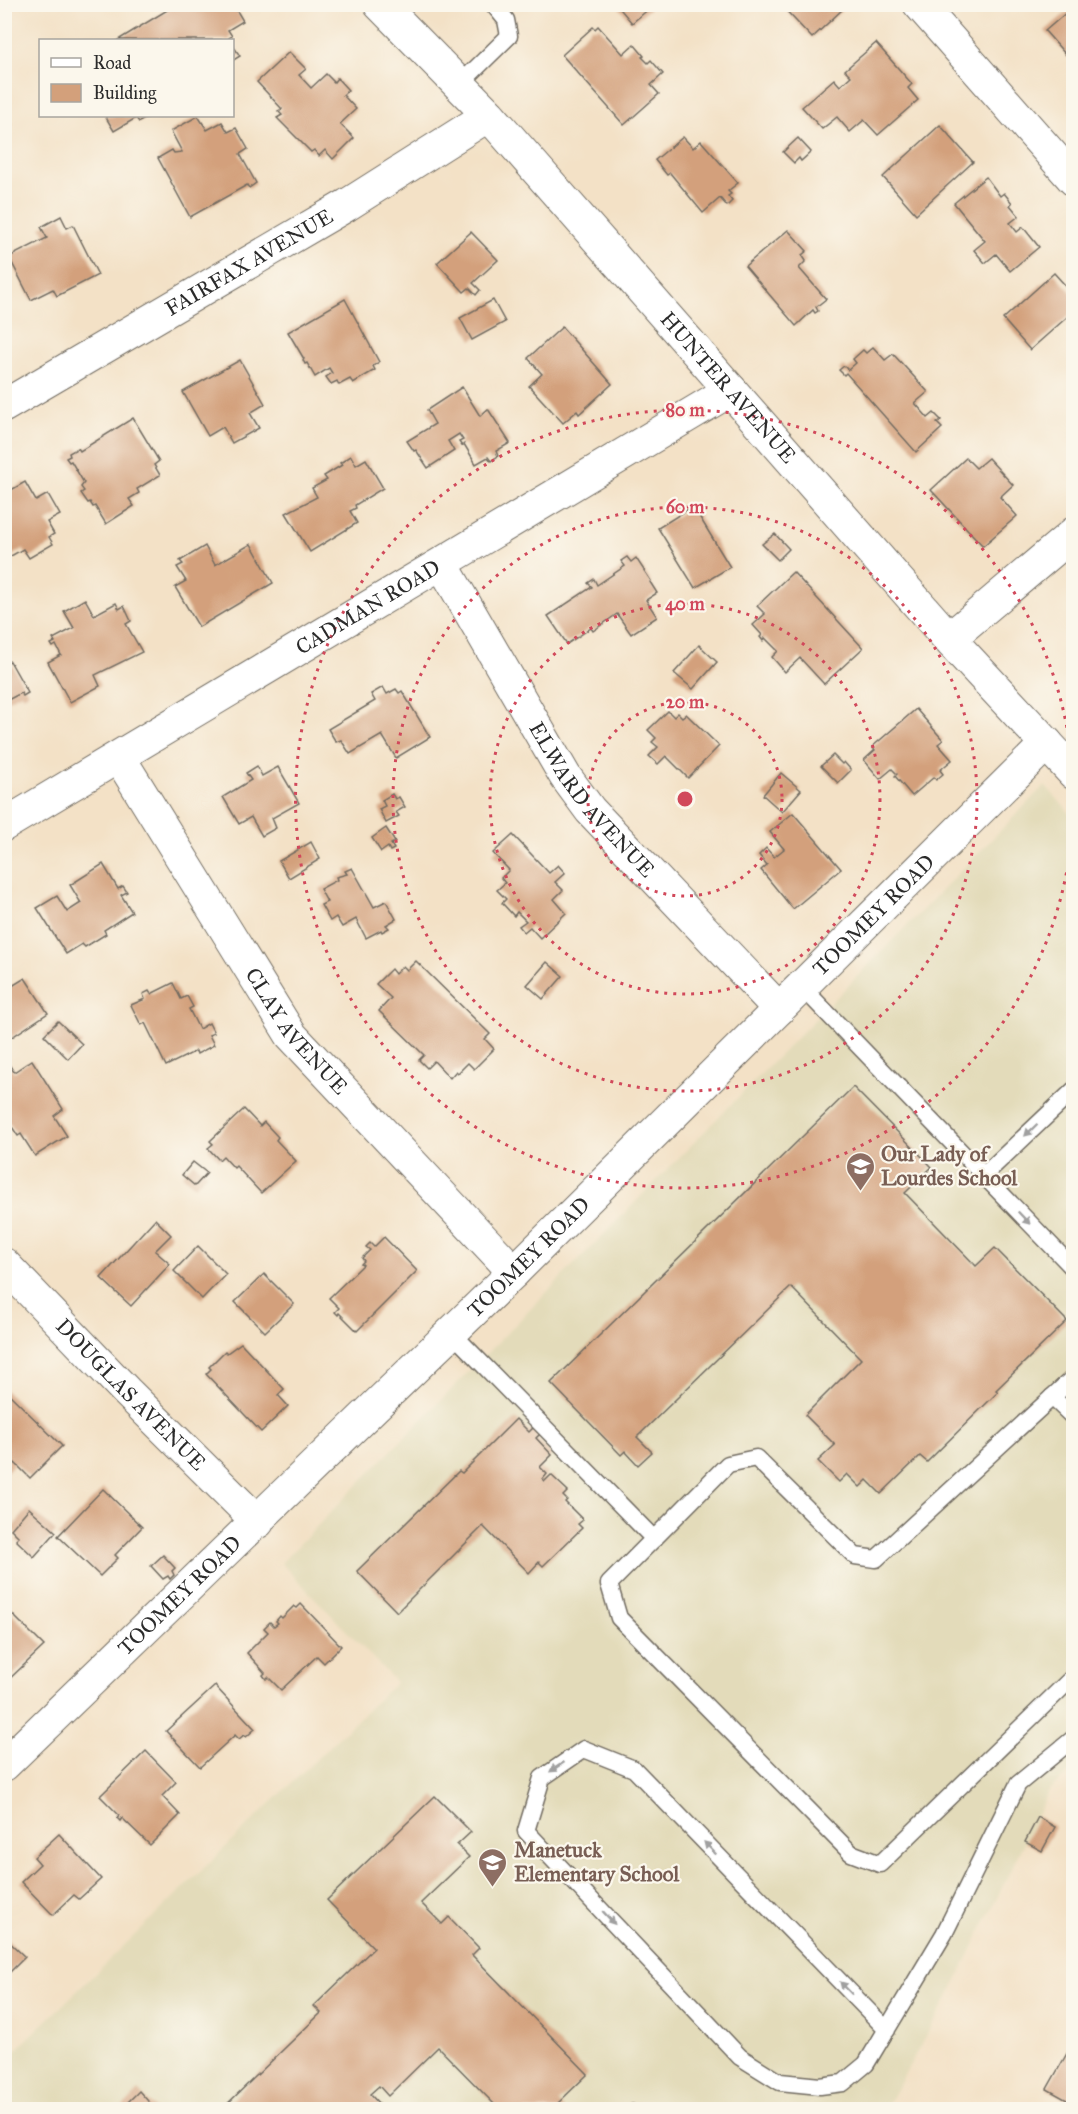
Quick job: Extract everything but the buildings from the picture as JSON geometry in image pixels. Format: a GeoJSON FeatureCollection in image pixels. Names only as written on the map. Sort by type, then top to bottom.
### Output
{"type":"FeatureCollection","features":[{"type":"Feature","properties":{"kind":"street","name":"HUNTER AVENUE"},"geometry":{"type":"LineString","coordinates":[[380,4],[489,115],[949,639],[1074,773]]}},
{"type":"Feature","properties":{"kind":"street"},"geometry":{"type":"LineString","coordinates":[[919,4],[1074,180]]}},
{"type":"Feature","properties":{"kind":"street","name":"FAIRFAX AVENUE"},"geometry":{"type":"LineString","coordinates":[[4,406],[347,205],[489,115]]}},
{"type":"Feature","properties":{"kind":"street","name":"CADMAN ROAD"},"geometry":{"type":"LineString","coordinates":[[4,825],[731,390]]}},
{"type":"Feature","properties":{"kind":"street"},"geometry":{"type":"LineString","coordinates":[[949,639],[1074,532]]}},
{"type":"Feature","properties":{"kind":"street","name":"ELWARD AVENUE"},"geometry":{"type":"LineString","coordinates":[[442,564],[577,793],[779,1009]]}},
{"type":"Feature","properties":{"kind":"street","name":"TOOMEY ROAD"},"geometry":{"type":"LineString","coordinates":[[4,1766],[452,1333],[1047,743]]}},
{"type":"Feature","properties":{"kind":"street","name":"CLAY AVENUE"},"geometry":{"type":"LineString","coordinates":[[119,757],[291,1035],[514,1272]]}},
{"type":"Feature","properties":{"kind":"street","name":"DOUGLAS AVENUE"},"geometry":{"type":"LineString","coordinates":[[4,1264],[126,1391],[258,1522]]}},
{"type":"Feature","properties":{"kind":"lane"},"geometry":{"type":"LineString","coordinates":[[460,84],[508,36],[506,20],[493,4]]}},
{"type":"Feature","properties":{"kind":"lane"},"geometry":{"type":"LineString","coordinates":[[802,987],[1074,1269]]}},
{"type":"Feature","properties":{"kind":"lane"},"geometry":{"type":"LineString","coordinates":[[984,1176],[1074,1090]]}},
{"type":"Feature","properties":{"kind":"lane"},"geometry":{"type":"LineString","coordinates":[[452,1333],[654,1539]]}},
{"type":"Feature","properties":{"kind":"lane"},"geometry":{"type":"LineString","coordinates":[[1074,1377],[876,1559],[855,1556],[756,1458],[729,1464],[609,1584],[619,1618],[850,1853],[880,1864],[1074,1676]]}},
{"type":"Feature","properties":{"kind":"lane"},"geometry":{"type":"LineString","coordinates":[[1052,1396],[1074,1418]]}},
{"type":"Feature","properties":{"kind":"lane"},"geometry":{"type":"LineString","coordinates":[[887,2030],[634,1769],[584,1749],[542,1778],[526,1831],[740,2057],[780,2082],[820,2086],[843,2083],[866,2064],[887,2030],[944,1934],[1018,1784],[1074,1738]]}},
{"type":"Feature","properties":{"kind":"shaded area","name":"Our Lady of Lourdes School"},"geometry":{"type":"Polygon","coordinates":[[[1045,785],[1074,818],[1073,1770],[1050,1789],[952,1990],[885,2109],[5,2110],[5,2061],[396,1682],[281,1563],[1045,785]]]}},
{"type":"Feature","properties":{"kind":"place","name":"Our Lady of Lourdes School"},"geometry":{"type":"Point","coordinates":[860,1192]}},
{"type":"Feature","properties":{"kind":"place","name":"Manetuck Elementary School"},"geometry":{"type":"Point","coordinates":[493,1888]}}]}
